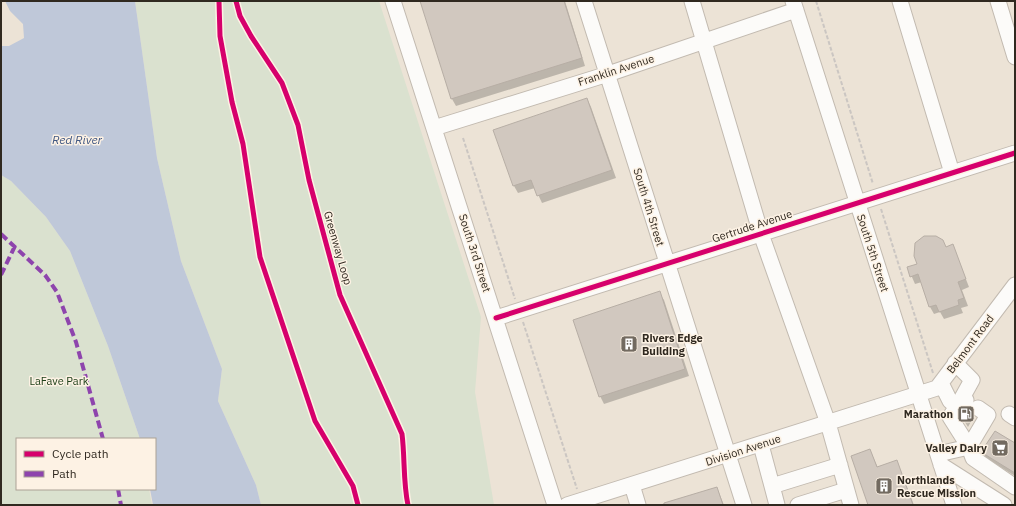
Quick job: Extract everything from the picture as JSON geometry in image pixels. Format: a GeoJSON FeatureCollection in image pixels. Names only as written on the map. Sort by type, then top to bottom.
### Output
{"type":"FeatureCollection","features":[{"type":"Feature","properties":{"kind":"street","name":"South 3rd Street"},"geometry":{"type":"LineString","coordinates":[[393,1],[555,505]]}},
{"type":"Feature","properties":{"kind":"street","name":"South 4th Street"},"geometry":{"type":"LineString","coordinates":[[584,1],[744,505]]}},
{"type":"Feature","properties":{"kind":"street"},"geometry":{"type":"LineString","coordinates":[[692,1],[761,234],[828,423],[851,505]]}},
{"type":"Feature","properties":{"kind":"street"},"geometry":{"type":"LineString","coordinates":[[900,1],[952,172]]}},
{"type":"Feature","properties":{"kind":"street"},"geometry":{"type":"LineString","coordinates":[[998,1],[1015,56]]}},
{"type":"Feature","properties":{"kind":"street","name":"Franklin Avenue"},"geometry":{"type":"LineString","coordinates":[[434,128],[608,74],[704,41],[795,5]]}},
{"type":"Feature","properties":{"kind":"street","name":"South 5th Street"},"geometry":{"type":"LineString","coordinates":[[795,5],[954,505]]}},
{"type":"Feature","properties":{"kind":"street","name":"Gertrude Avenue"},"geometry":{"type":"LineString","coordinates":[[496,318],[667,265],[857,202],[1015,153]]}},
{"type":"Feature","properties":{"kind":"street","name":"Belmont Road"},"geometry":{"type":"LineString","coordinates":[[939,385],[1015,285]]}},
{"type":"Feature","properties":{"kind":"street"},"geometry":{"type":"LineString","coordinates":[[955,363],[972,380],[968,410],[968,447]]}},
{"type":"Feature","properties":{"kind":"street"},"geometry":{"type":"LineString","coordinates":[[918,394],[939,385],[950,401],[968,410]]}},
{"type":"Feature","properties":{"kind":"street","name":"Division Avenue"},"geometry":{"type":"LineString","coordinates":[[567,505],[918,394]]}},
{"type":"Feature","properties":{"kind":"street"},"geometry":{"type":"LineString","coordinates":[[968,410],[950,418],[973,458],[1015,487]]}},
{"type":"Feature","properties":{"kind":"street"},"geometry":{"type":"LineString","coordinates":[[761,444],[778,505]]}},
{"type":"Feature","properties":{"kind":"street"},"geometry":{"type":"LineString","coordinates":[[968,447],[940,459],[1004,505]]}},
{"type":"Feature","properties":{"kind":"street"},"geometry":{"type":"LineString","coordinates":[[772,486],[840,465]]}},
{"type":"Feature","properties":{"kind":"street"},"geometry":{"type":"LineString","coordinates":[[980,489],[991,471]]}},
{"type":"Feature","properties":{"kind":"street"},"geometry":{"type":"LineString","coordinates":[[632,485],[638,505]]}},
{"type":"Feature","properties":{"kind":"street"},"geometry":{"type":"LineString","coordinates":[[798,505],[846,490]]}},
{"type":"Feature","properties":{"kind":"street"},"geometry":{"type":"LineString","coordinates":[[1008,505],[1015,494]]}},
{"type":"Feature","properties":{"kind":"path"},"geometry":{"type":"LineString","coordinates":[[816,1],[877,196],[939,385]]}},
{"type":"Feature","properties":{"kind":"green space"},"geometry":{"type":"Polygon","coordinates":[[[135,1],[379,1],[481,317],[475,392],[494,505],[261,505],[256,485],[218,401],[222,369],[181,261],[157,158],[135,1]]]}},
{"type":"Feature","properties":{"kind":"green space","name":"LaFave Park"},"geometry":{"type":"Polygon","coordinates":[[[1,175],[11,181],[46,217],[70,251],[108,346],[140,438],[16,438],[16,490],[149,490],[152,505],[1,505],[1,175]]]}},
{"type":"Feature","properties":{"kind":"water","name":"Red River"},"geometry":{"type":"Polygon","coordinates":[[[5,1],[135,1],[157,158],[181,261],[222,369],[218,401],[256,485],[261,505],[153,505],[150,490],[156,490],[156,438],[140,438],[108,346],[70,251],[46,217],[11,181],[1,175],[1,46],[9,46],[24,38],[23,24],[10,11],[5,1]]]}},
{"type":"Feature","properties":{"kind":"building"},"geometry":{"type":"Polygon","coordinates":[[[420,1],[564,1],[582,58],[451,99],[420,1]]]}},
{"type":"Feature","properties":{"kind":"building"},"geometry":{"type":"Polygon","coordinates":[[[587,98],[612,170],[537,196],[531,180],[513,186],[493,130],[587,98]]]}},
{"type":"Feature","properties":{"kind":"building"},"geometry":{"type":"Polygon","coordinates":[[[924,236],[936,236],[943,240],[946,247],[953,244],[966,279],[958,282],[964,298],[958,300],[959,305],[939,312],[936,305],[929,307],[918,274],[910,277],[907,267],[917,264],[914,256],[915,243],[924,236]]]}},
{"type":"Feature","properties":{"kind":"building","name":"Rivers Edge Building"},"geometry":{"type":"Polygon","coordinates":[[[660,291],[685,369],[599,397],[573,320],[660,291]]]}},
{"type":"Feature","properties":{"kind":"building","name":"Valley Dairy"},"geometry":{"type":"Polygon","coordinates":[[[995,431],[1015,443],[1015,473],[981,452],[995,431]]]}},
{"type":"Feature","properties":{"kind":"building","name":"Northlands Rescue Mission"},"geometry":{"type":"Polygon","coordinates":[[[870,449],[877,467],[897,460],[913,505],[868,505],[851,456],[870,449]]]}},
{"type":"Feature","properties":{"kind":"building"},"geometry":{"type":"Polygon","coordinates":[[[717,487],[723,505],[664,505],[664,503],[717,487]]]}},
{"type":"Feature","properties":{"kind":"tunnel"},"geometry":{"type":"LineString","coordinates":[[960,410],[972,418]]}},
{"type":"Feature","properties":{"kind":"marked path"},"geometry":{"type":"LineString","coordinates":[[1,234],[45,275],[57,292],[76,342],[103,438]]}},
{"type":"Feature","properties":{"kind":"marked path"},"geometry":{"type":"LineString","coordinates":[[1,275],[15,246]]}},
{"type":"Feature","properties":{"kind":"marked path"},"geometry":{"type":"LineString","coordinates":[[118,490],[121,505]]}},
{"type":"Feature","properties":{"kind":"cycle path"},"geometry":{"type":"LineString","coordinates":[[219,1],[220,36],[232,102],[243,144],[260,257],[315,421],[353,486],[358,505]]}},
{"type":"Feature","properties":{"kind":"cycle path","name":"Greenway Loop"},"geometry":{"type":"LineString","coordinates":[[236,1],[240,16],[251,36],[282,83],[298,125],[309,180],[340,295],[402,434],[405,488],[408,505]]}},
{"type":"Feature","properties":{"kind":"cycle path"},"geometry":{"type":"LineString","coordinates":[[496,318],[1015,153]]}},
{"type":"Feature","properties":{"kind":"place","name":"Rivers Edge Building"},"geometry":{"type":"Point","coordinates":[629,344]}},
{"type":"Feature","properties":{"kind":"place","name":"Marathon"},"geometry":{"type":"Point","coordinates":[966,414]}},
{"type":"Feature","properties":{"kind":"place","name":"Valley Dairy"},"geometry":{"type":"Point","coordinates":[1000,448]}},
{"type":"Feature","properties":{"kind":"place","name":"Northlands Rescue Mission"},"geometry":{"type":"Point","coordinates":[884,486]}}]}
